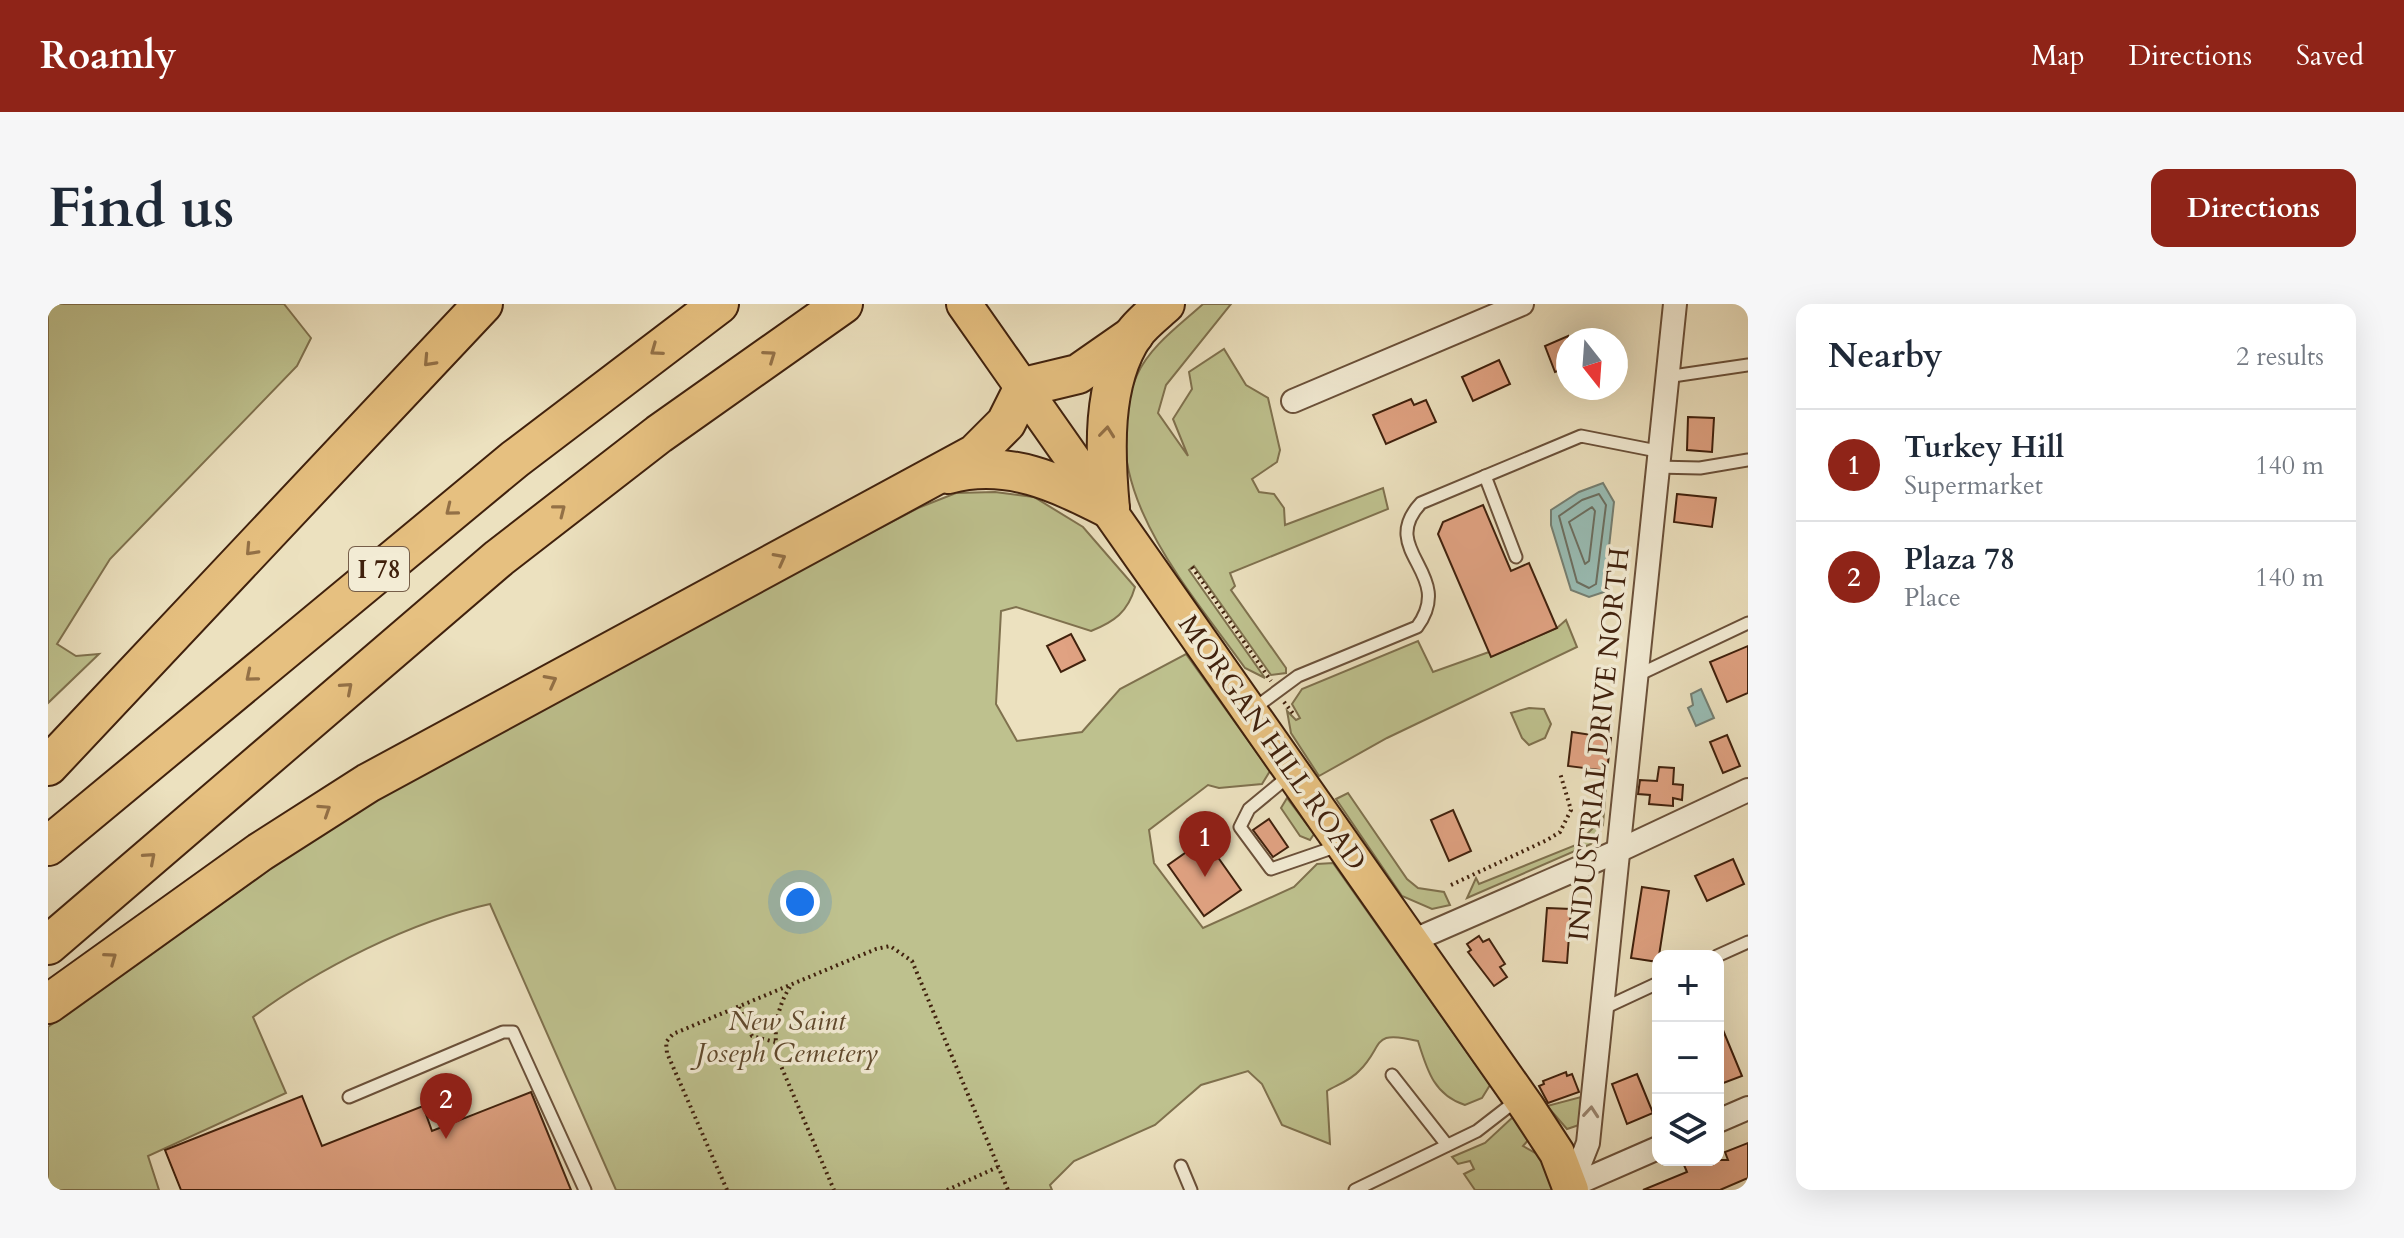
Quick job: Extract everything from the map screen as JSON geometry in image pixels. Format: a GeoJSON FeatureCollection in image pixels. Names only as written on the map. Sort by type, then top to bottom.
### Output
{"type":"FeatureCollection","features":[{"type":"Feature","properties":{"kind":"highway"},"geometry":{"type":"LineString","coordinates":[[48,766],[483,304]]}},
{"type":"Feature","properties":{"kind":"highway","name":"I 78"},"geometry":{"type":"LineString","coordinates":[[48,846],[504,468],[719,304]]}},
{"type":"Feature","properties":{"kind":"highway","name":"I 78"},"geometry":{"type":"LineString","coordinates":[[48,945],[499,558],[659,434],[843,304]]}},
{"type":"Feature","properties":{"kind":"highway"},"geometry":{"type":"LineString","coordinates":[[48,1004],[260,852],[381,775],[930,478],[992,440],[1009,419],[1024,387],[1078,374],[1134,335],[1165,304]]}},
{"type":"Feature","properties":{"kind":"highway"},"geometry":{"type":"LineString","coordinates":[[1110,509],[1105,455],[1107,425],[1114,387],[1134,335]]}},
{"type":"Feature","properties":{"kind":"highway"},"geometry":{"type":"LineString","coordinates":[[930,478],[956,472],[1015,469],[1056,482],[1110,509]]}},
{"type":"Feature","properties":{"kind":"main road","name":"MORGAN HILL ROAD"},"geometry":{"type":"LineString","coordinates":[[971,313],[1110,509],[1264,702],[1293,772],[1520,1097],[1557,1153],[1571,1188]]}},
{"type":"Feature","properties":{"kind":"street"},"geometry":{"type":"LineString","coordinates":[[1293,401],[1522,304]]}},
{"type":"Feature","properties":{"kind":"street","name":"INDUSTRIAL DRIVE NORTH"},"geometry":{"type":"LineString","coordinates":[[1571,1188],[1588,1143],[1637,675],[1656,459],[1675,304]]}},
{"type":"Feature","properties":{"kind":"street"},"geometry":{"type":"LineString","coordinates":[[1412,941],[1748,790]]}},
{"type":"Feature","properties":{"kind":"street"},"geometry":{"type":"LineString","coordinates":[[1724,1118],[1748,1108]]}},
{"type":"Feature","properties":{"kind":"street"},"geometry":{"type":"LineString","coordinates":[[1571,1188],[1652,1151]]}},
{"type":"Feature","properties":{"kind":"lane"},"geometry":{"type":"LineString","coordinates":[[1666,377],[1748,365]]}},
{"type":"Feature","properties":{"kind":"lane"},"geometry":{"type":"LineString","coordinates":[[1264,702],[1298,676],[1417,627],[1430,610],[1431,596],[1406,534],[1406,522],[1421,503],[1581,436],[1656,459],[1700,468],[1748,460]]}},
{"type":"Feature","properties":{"kind":"lane"},"geometry":{"type":"LineString","coordinates":[[1485,476],[1516,557]]}},
{"type":"Feature","properties":{"kind":"lane"},"geometry":{"type":"LineString","coordinates":[[1637,675],[1748,623]]}},
{"type":"Feature","properties":{"kind":"lane"},"geometry":{"type":"LineString","coordinates":[[1293,772],[1249,809],[1240,821],[1240,827],[1267,867],[1275,868],[1344,844]]}},
{"type":"Feature","properties":{"kind":"lane"},"geometry":{"type":"LineString","coordinates":[[1724,953],[1748,942]]}},
{"type":"Feature","properties":{"kind":"lane"},"geometry":{"type":"LineString","coordinates":[[1600,1010],[1652,986]]}},
{"type":"Feature","properties":{"kind":"lane"},"geometry":{"type":"LineString","coordinates":[[349,1097],[503,1032],[513,1032],[585,1190]]}},
{"type":"Feature","properties":{"kind":"lane"},"geometry":{"type":"LineString","coordinates":[[1392,1075],[1447,1145]]}},
{"type":"Feature","properties":{"kind":"lane"},"geometry":{"type":"LineString","coordinates":[[1355,1190],[1477,1131],[1520,1097]]}},
{"type":"Feature","properties":{"kind":"lane"},"geometry":{"type":"LineString","coordinates":[[1181,1166],[1191,1190]]}},
{"type":"Feature","properties":{"kind":"path"},"geometry":{"type":"LineString","coordinates":[[1192,567],[1264,702],[1295,716]]}},
{"type":"Feature","properties":{"kind":"path"},"geometry":{"type":"LineString","coordinates":[[1451,885],[1560,832],[1571,810],[1560,773]]}},
{"type":"Feature","properties":{"kind":"path"},"geometry":{"type":"LineString","coordinates":[[727,1190],[667,1053],[666,1042],[673,1034],[876,949],[890,946],[902,951],[912,961],[1008,1190]]}},
{"type":"Feature","properties":{"kind":"path"},"geometry":{"type":"LineString","coordinates":[[792,984],[778,1016],[775,1042],[778,1059],[834,1190]]}},
{"type":"Feature","properties":{"kind":"path"},"geometry":{"type":"LineString","coordinates":[[739,1007],[752,1036],[775,1042]]}},
{"type":"Feature","properties":{"kind":"path"},"geometry":{"type":"LineString","coordinates":[[947,1190],[998,1167]]}},
{"type":"Feature","properties":{"kind":"green space"},"geometry":{"type":"Polygon","coordinates":[[[48,304],[284,304],[311,338],[297,366],[110,559],[57,644],[76,656],[99,654],[48,703],[48,304]]]}},
{"type":"Feature","properties":{"kind":"green space"},"geometry":{"type":"Polygon","coordinates":[[[1203,304],[1231,304],[1166,385],[1158,413],[1188,456],[1173,419],[1192,389],[1189,372],[1224,349],[1246,385],[1268,398],[1280,450],[1277,462],[1252,479],[1259,492],[1274,494],[1284,508],[1285,525],[1383,488],[1388,509],[1230,573],[1235,586],[1231,590],[1286,668],[1286,673],[1271,675],[1194,566],[1189,570],[1265,678],[1245,668],[1173,568],[1135,493],[1126,454],[1126,415],[1137,375],[1158,345],[1203,304]]]}},
{"type":"Feature","properties":{"kind":"green space","name":"New Saint Joseph Cemetery"},"geometry":{"type":"Polygon","coordinates":[[[995,492],[1034,497],[1083,527],[1135,587],[1119,615],[1091,631],[1016,607],[1001,611],[996,704],[1017,741],[1082,732],[1120,689],[1186,654],[1270,771],[1262,784],[1219,788],[1208,785],[1149,830],[1154,863],[1203,928],[1294,887],[1317,864],[1333,863],[1490,1085],[1482,1098],[1465,1105],[1454,1101],[1433,1080],[1418,1041],[1392,1037],[1380,1042],[1356,1074],[1327,1091],[1330,1144],[1282,1125],[1262,1084],[1248,1071],[1201,1085],[1155,1125],[1074,1161],[1050,1185],[1052,1190],[616,1190],[490,904],[429,922],[366,949],[306,981],[253,1017],[286,1093],[148,1156],[159,1190],[48,1190],[48,1027],[315,837],[462,747],[918,508],[956,493],[995,492]]]}},
{"type":"Feature","properties":{"kind":"green space"},"geometry":{"type":"Polygon","coordinates":[[[1566,620],[1577,647],[1387,738],[1319,776],[1291,733],[1287,711],[1296,720],[1300,718],[1292,704],[1302,689],[1418,641],[1433,672],[1489,652],[1492,656],[1557,628],[1566,620]]]}},
{"type":"Feature","properties":{"kind":"green space"},"geometry":{"type":"Polygon","coordinates":[[[1529,708],[1544,709],[1551,724],[1545,738],[1529,745],[1522,738],[1511,713],[1529,708]]]}},
{"type":"Feature","properties":{"kind":"green space"},"geometry":{"type":"Polygon","coordinates":[[[1607,771],[1603,825],[1591,844],[1467,898],[1476,878],[1479,884],[1576,845],[1600,821],[1607,771]]]}},
{"type":"Feature","properties":{"kind":"green space"},"geometry":{"type":"Polygon","coordinates":[[[1348,793],[1407,879],[1418,888],[1444,892],[1450,905],[1432,909],[1402,896],[1336,799],[1348,793]]]}},
{"type":"Feature","properties":{"kind":"green space"},"geometry":{"type":"Polygon","coordinates":[[[1287,798],[1314,834],[1310,840],[1300,836],[1281,808],[1287,798]]]}},
{"type":"Feature","properties":{"kind":"green space"},"geometry":{"type":"Polygon","coordinates":[[[1581,1097],[1579,1125],[1567,1129],[1547,1106],[1581,1097]]]}},
{"type":"Feature","properties":{"kind":"green space"},"geometry":{"type":"Polygon","coordinates":[[[1514,1116],[1530,1138],[1523,1146],[1544,1158],[1553,1190],[1475,1190],[1464,1174],[1474,1169],[1470,1161],[1458,1164],[1452,1157],[1485,1143],[1514,1116]]]}},
{"type":"Feature","properties":{"kind":"water"},"geometry":{"type":"Polygon","coordinates":[[[1603,483],[1614,502],[1604,592],[1589,597],[1571,590],[1551,525],[1551,510],[1579,492],[1603,483]]]}},
{"type":"Feature","properties":{"kind":"water"},"geometry":{"type":"Polygon","coordinates":[[[1701,689],[1714,718],[1696,726],[1688,708],[1693,705],[1691,694],[1701,689]]]}},
{"type":"Feature","properties":{"kind":"building"},"geometry":{"type":"Polygon","coordinates":[[[1556,341],[1556,372],[1555,372],[1545,346],[1556,341]]]}},
{"type":"Feature","properties":{"kind":"building"},"geometry":{"type":"Polygon","coordinates":[[[1499,360],[1510,384],[1473,401],[1462,377],[1499,360]]]}},
{"type":"Feature","properties":{"kind":"building"},"geometry":{"type":"Polygon","coordinates":[[[1411,399],[1414,405],[1426,400],[1436,422],[1386,444],[1373,415],[1411,399]]]}},
{"type":"Feature","properties":{"kind":"building"},"geometry":{"type":"Polygon","coordinates":[[[1688,417],[1714,418],[1712,452],[1687,450],[1688,417]]]}},
{"type":"Feature","properties":{"kind":"building"},"geometry":{"type":"Polygon","coordinates":[[[1677,494],[1716,498],[1712,527],[1674,522],[1677,494]]]}},
{"type":"Feature","properties":{"kind":"building"},"geometry":{"type":"Polygon","coordinates":[[[1483,505],[1511,571],[1529,563],[1557,628],[1491,657],[1438,534],[1443,522],[1483,505]]]}},
{"type":"Feature","properties":{"kind":"building"},"geometry":{"type":"Polygon","coordinates":[[[1071,634],[1085,660],[1061,672],[1047,646],[1071,634]]]}},
{"type":"Feature","properties":{"kind":"building"},"geometry":{"type":"Polygon","coordinates":[[[1748,646],[1748,693],[1727,702],[1710,662],[1748,646]]]}},
{"type":"Feature","properties":{"kind":"building"},"geometry":{"type":"Polygon","coordinates":[[[1572,732],[1611,738],[1607,771],[1568,766],[1572,732]]]}},
{"type":"Feature","properties":{"kind":"building"},"geometry":{"type":"Polygon","coordinates":[[[1727,735],[1740,766],[1723,773],[1710,742],[1727,735]]]}},
{"type":"Feature","properties":{"kind":"building"},"geometry":{"type":"Polygon","coordinates":[[[1659,767],[1674,768],[1673,784],[1683,785],[1682,800],[1673,798],[1673,806],[1649,804],[1650,795],[1638,794],[1640,780],[1657,781],[1659,767]]]}},
{"type":"Feature","properties":{"kind":"building"},"geometry":{"type":"Polygon","coordinates":[[[1453,810],[1471,851],[1449,861],[1431,820],[1453,810]]]}},
{"type":"Feature","properties":{"kind":"building"},"geometry":{"type":"Polygon","coordinates":[[[1269,819],[1288,847],[1273,857],[1253,830],[1269,819]]]}},
{"type":"Feature","properties":{"kind":"building"},"geometry":{"type":"Polygon","coordinates":[[[1205,839],[1241,890],[1204,916],[1168,865],[1205,839]]]}},
{"type":"Feature","properties":{"kind":"building"},"geometry":{"type":"Polygon","coordinates":[[[1733,859],[1744,884],[1707,901],[1695,876],[1733,859]]]}},
{"type":"Feature","properties":{"kind":"building"},"geometry":{"type":"Polygon","coordinates":[[[1642,887],[1669,891],[1660,950],[1652,950],[1652,961],[1631,958],[1642,887]]]}},
{"type":"Feature","properties":{"kind":"building"},"geometry":{"type":"Polygon","coordinates":[[[1547,908],[1571,909],[1567,963],[1543,961],[1547,908]]]}},
{"type":"Feature","properties":{"kind":"building"},"geometry":{"type":"Polygon","coordinates":[[[1479,936],[1483,942],[1489,939],[1505,964],[1500,967],[1507,977],[1494,986],[1468,952],[1471,950],[1467,944],[1479,936]]]}},
{"type":"Feature","properties":{"kind":"building"},"geometry":{"type":"Polygon","coordinates":[[[1724,1032],[1742,1076],[1724,1083],[1724,1032]]]}},
{"type":"Feature","properties":{"kind":"building"},"geometry":{"type":"Polygon","coordinates":[[[1566,1072],[1567,1076],[1572,1074],[1579,1092],[1548,1103],[1539,1086],[1544,1084],[1543,1081],[1566,1072]]]}},
{"type":"Feature","properties":{"kind":"building"},"geometry":{"type":"Polygon","coordinates":[[[1637,1074],[1652,1113],[1627,1124],[1612,1084],[1637,1074]]]}},
{"type":"Feature","properties":{"kind":"building"},"geometry":{"type":"Polygon","coordinates":[[[531,1092],[571,1190],[181,1190],[165,1150],[302,1096],[322,1146],[423,1106],[432,1131],[531,1092]]]}},
{"type":"Feature","properties":{"kind":"building"},"geometry":{"type":"Polygon","coordinates":[[[1748,1143],[1748,1178],[1720,1190],[1643,1190],[1687,1172],[1684,1166],[1724,1166],[1724,1160],[1728,1160],[1725,1152],[1748,1143]]]}},
{"type":"Feature","properties":{"kind":"place","name":"Turkey Hill"},"geometry":{"type":"Point","coordinates":[1205,877]}},
{"type":"Feature","properties":{"kind":"place","name":"Plaza 78"},"geometry":{"type":"Point","coordinates":[446,1139]}}]}
